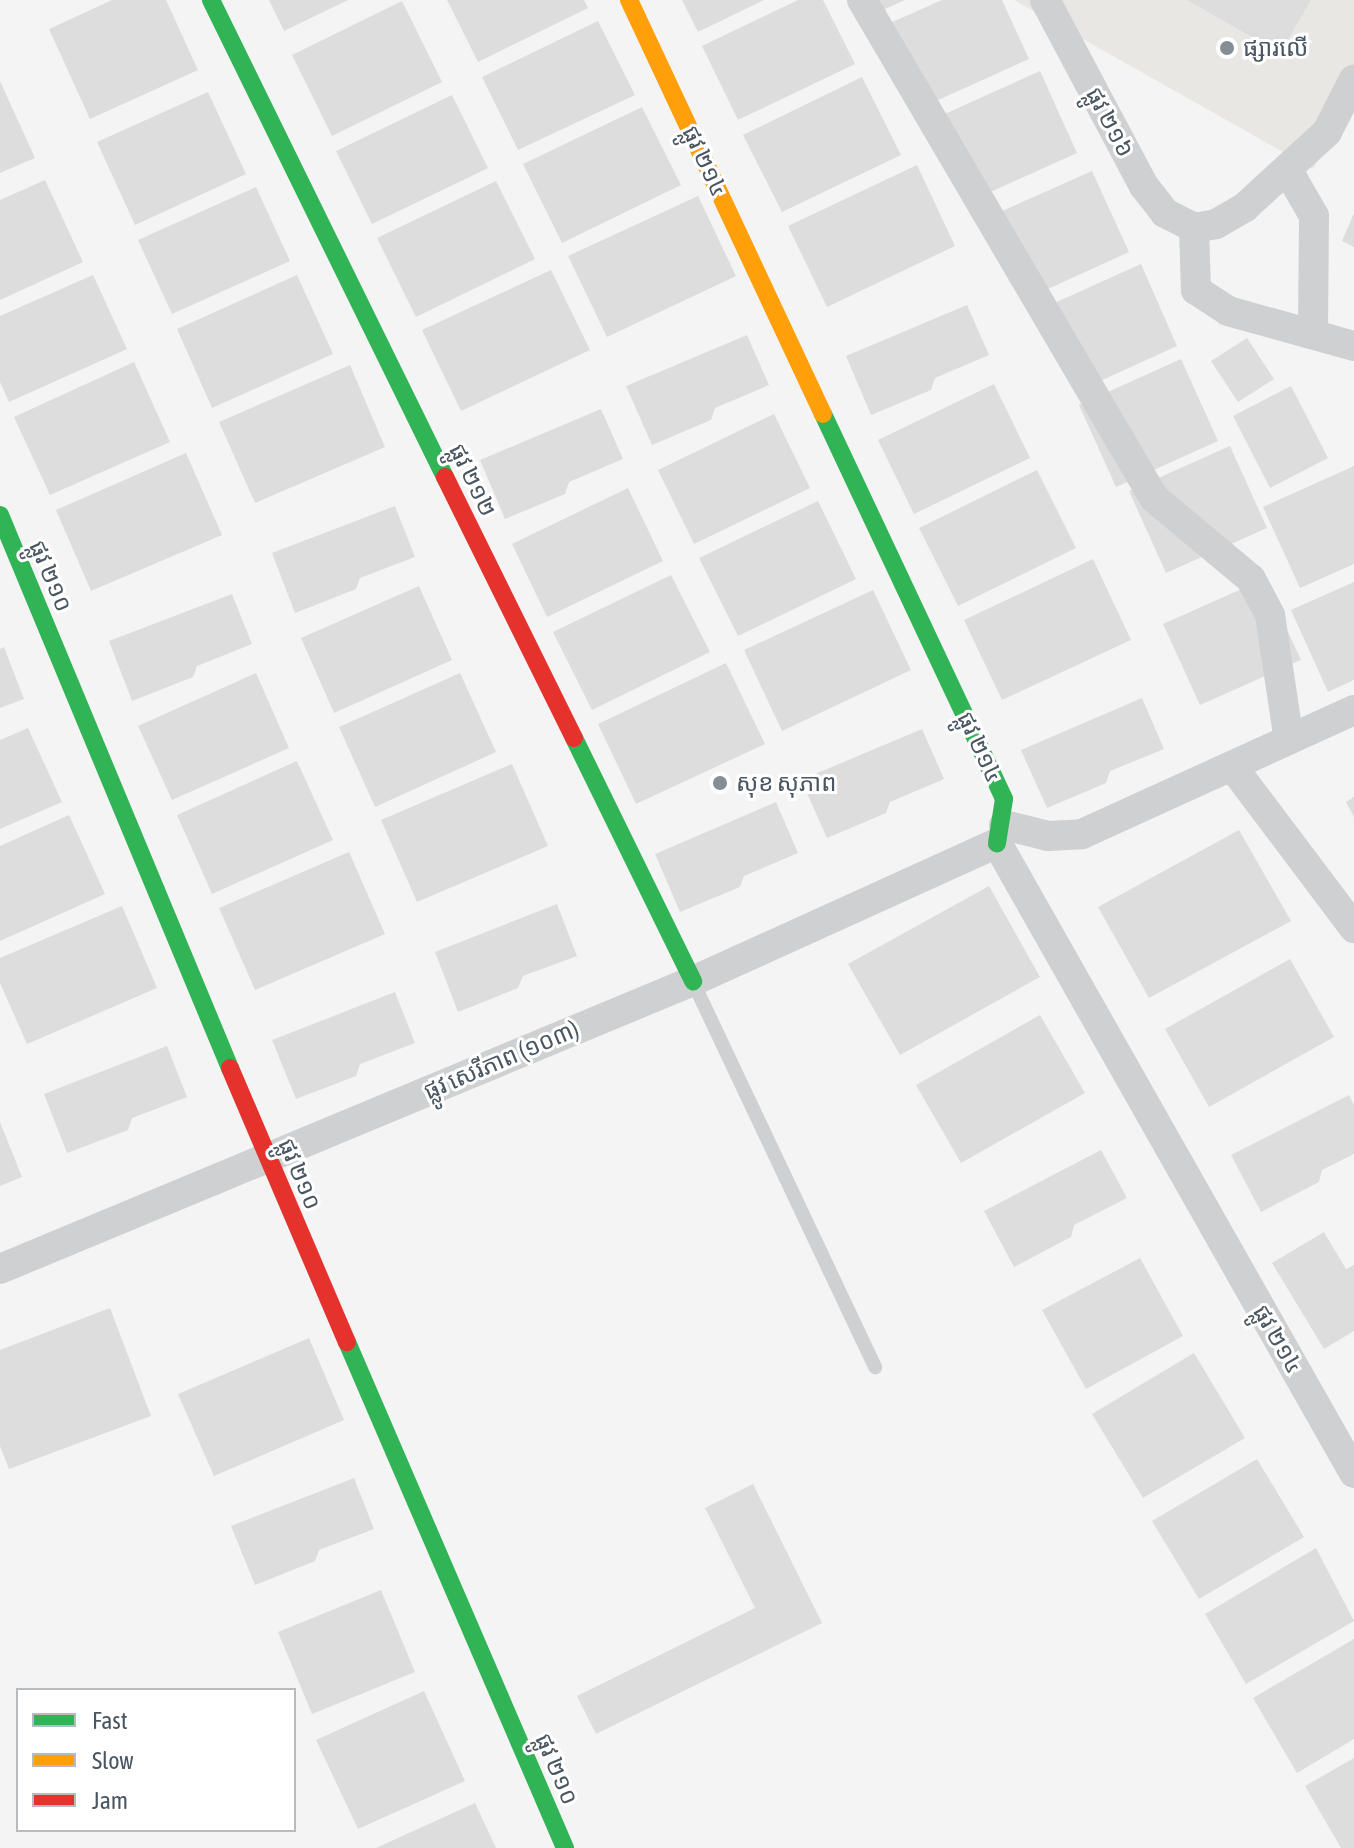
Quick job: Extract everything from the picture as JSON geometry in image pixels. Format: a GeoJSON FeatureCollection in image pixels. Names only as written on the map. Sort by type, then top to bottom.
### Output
{"type":"FeatureCollection","features":[{"type":"Feature","properties":{"kind":"street","name":"ផ្លូវ ២១២"},"geometry":{"type":"LineString","coordinates":[[211,0],[693,981]]}},
{"type":"Feature","properties":{"kind":"street","name":"ផ្លូវ ២១៤"},"geometry":{"type":"LineString","coordinates":[[629,0],[1004,799],[1001,834],[1354,1473]]}},
{"type":"Feature","properties":{"kind":"street"},"geometry":{"type":"LineString","coordinates":[[862,0],[1154,498],[1251,579],[1270,615],[1289,740]]}},
{"type":"Feature","properties":{"kind":"street","name":"ផ្លូវ ២១៦"},"geometry":{"type":"LineString","coordinates":[[1045,0],[1144,186],[1165,213],[1194,228]]}},
{"type":"Feature","properties":{"kind":"street"},"geometry":{"type":"LineString","coordinates":[[1354,79],[1327,132],[1245,207],[1216,224],[1194,228],[1196,290],[1228,311],[1313,332],[1354,346]]}},
{"type":"Feature","properties":{"kind":"street"},"geometry":{"type":"LineString","coordinates":[[1287,169],[1314,216],[1313,332]]}},
{"type":"Feature","properties":{"kind":"street","name":"ផ្លូវ ២១០"},"geometry":{"type":"LineString","coordinates":[[0,515],[267,1157],[565,1848]]}},
{"type":"Feature","properties":{"kind":"street"},"geometry":{"type":"LineString","coordinates":[[1001,834],[1082,834],[1354,710]]}},
{"type":"Feature","properties":{"kind":"street"},"geometry":{"type":"LineString","coordinates":[[1232,766],[1354,928]]}},
{"type":"Feature","properties":{"kind":"street","name":"ផ្លូវ សេរីភាព (១០៣)"},"geometry":{"type":"LineString","coordinates":[[0,1269],[693,981],[1001,834]]}},
{"type":"Feature","properties":{"kind":"lane"},"geometry":{"type":"LineString","coordinates":[[693,981],[875,1367]]}},
{"type":"Feature","properties":{"kind":"shaded area","name":"ផ្សារលើ"},"geometry":{"type":"Polygon","coordinates":[[[1014,0],[1354,0],[1354,97],[1313,169],[1014,0]]]}},
{"type":"Feature","properties":{"kind":"building"},"geometry":{"type":"Polygon","coordinates":[[[112,0],[166,0],[198,70],[90,119],[49,29],[112,0]]]}},
{"type":"Feature","properties":{"kind":"building"},"geometry":{"type":"Polygon","coordinates":[[[269,0],[348,0],[284,31],[269,0]]]}},
{"type":"Feature","properties":{"kind":"building"},"geometry":{"type":"Polygon","coordinates":[[[447,0],[584,0],[588,8],[478,62],[447,0]]]}},
{"type":"Feature","properties":{"kind":"building"},"geometry":{"type":"Polygon","coordinates":[[[682,0],[764,0],[698,32],[682,0]]]}},
{"type":"Feature","properties":{"kind":"building"},"geometry":{"type":"Polygon","coordinates":[[[798,0],[823,0],[855,64],[738,120],[702,46],[798,0]]]}},
{"type":"Feature","properties":{"kind":"building"},"geometry":{"type":"Polygon","coordinates":[[[870,0],[905,0],[876,13],[870,0]]]}},
{"type":"Feature","properties":{"kind":"building"},"geometry":{"type":"Polygon","coordinates":[[[942,0],[1002,0],[1029,59],[927,105],[890,23],[942,0]]]}},
{"type":"Feature","properties":{"kind":"building"},"geometry":{"type":"Polygon","coordinates":[[[1187,0],[1311,0],[1280,53],[1187,0]]]}},
{"type":"Feature","properties":{"kind":"building"},"geometry":{"type":"Polygon","coordinates":[[[402,1],[442,82],[332,136],[292,55],[402,1]]]}},
{"type":"Feature","properties":{"kind":"building"},"geometry":{"type":"Polygon","coordinates":[[[598,21],[635,95],[518,150],[482,77],[598,21]]]}},
{"type":"Feature","properties":{"kind":"building"},"geometry":{"type":"Polygon","coordinates":[[[1040,71],[1077,153],[975,199],[938,117],[1040,71]]]}},
{"type":"Feature","properties":{"kind":"building"},"geometry":{"type":"Polygon","coordinates":[[[862,77],[901,155],[782,212],[743,135],[862,77]]]}},
{"type":"Feature","properties":{"kind":"building"},"geometry":{"type":"Polygon","coordinates":[[[0,81],[35,158],[0,173],[0,81]]]}},
{"type":"Feature","properties":{"kind":"building"},"geometry":{"type":"Polygon","coordinates":[[[208,92],[246,174],[135,225],[97,142],[208,92]]]}},
{"type":"Feature","properties":{"kind":"building"},"geometry":{"type":"Polygon","coordinates":[[[452,95],[488,168],[372,224],[336,151],[452,95]]]}},
{"type":"Feature","properties":{"kind":"building"},"geometry":{"type":"Polygon","coordinates":[[[642,107],[681,185],[562,243],[523,164],[642,107]]]}},
{"type":"Feature","properties":{"kind":"building"},"geometry":{"type":"Polygon","coordinates":[[[917,165],[955,246],[827,307],[788,226],[917,165]]]}},
{"type":"Feature","properties":{"kind":"building"},"geometry":{"type":"Polygon","coordinates":[[[1092,171],[1129,252],[1028,298],[991,216],[1092,171]]]}},
{"type":"Feature","properties":{"kind":"building"},"geometry":{"type":"Polygon","coordinates":[[[45,180],[83,262],[0,300],[0,200],[45,180]]]}},
{"type":"Feature","properties":{"kind":"building"},"geometry":{"type":"Polygon","coordinates":[[[496,181],[535,259],[416,317],[377,238],[496,181]]]}},
{"type":"Feature","properties":{"kind":"building"},"geometry":{"type":"Polygon","coordinates":[[[256,187],[290,261],[172,314],[138,240],[256,187]]]}},
{"type":"Feature","properties":{"kind":"building"},"geometry":{"type":"Polygon","coordinates":[[[698,196],[736,276],[607,337],[568,256],[698,196]]]}},
{"type":"Feature","properties":{"kind":"building"},"geometry":{"type":"Polygon","coordinates":[[[1354,213],[1354,247],[1342,241],[1354,213]]]}},
{"type":"Feature","properties":{"kind":"building"},"geometry":{"type":"Polygon","coordinates":[[[1141,264],[1177,346],[1076,392],[1039,310],[1141,264]]]}},
{"type":"Feature","properties":{"kind":"building"},"geometry":{"type":"Polygon","coordinates":[[[551,270],[590,350],[461,411],[422,330],[551,270]]]}},
{"type":"Feature","properties":{"kind":"building"},"geometry":{"type":"Polygon","coordinates":[[[93,275],[127,349],[9,402],[0,382],[0,316],[93,275]]]}},
{"type":"Feature","properties":{"kind":"building"},"geometry":{"type":"Polygon","coordinates":[[[297,275],[333,354],[212,408],[177,329],[297,275]]]}},
{"type":"Feature","properties":{"kind":"building"},"geometry":{"type":"Polygon","coordinates":[[[967,305],[989,355],[935,378],[931,390],[871,415],[846,356],[967,305]]]}},
{"type":"Feature","properties":{"kind":"building"},"geometry":{"type":"Polygon","coordinates":[[[747,335],[769,385],[715,408],[711,420],[652,445],[626,386],[747,335]]]}},
{"type":"Feature","properties":{"kind":"building"},"geometry":{"type":"Polygon","coordinates":[[[1247,338],[1274,379],[1238,402],[1211,361],[1247,338]]]}},
{"type":"Feature","properties":{"kind":"building"},"geometry":{"type":"Polygon","coordinates":[[[1181,359],[1218,441],[1116,487],[1079,405],[1181,359]]]}},
{"type":"Feature","properties":{"kind":"building"},"geometry":{"type":"Polygon","coordinates":[[[134,362],[170,442],[50,495],[14,417],[134,362]]]}},
{"type":"Feature","properties":{"kind":"building"},"geometry":{"type":"Polygon","coordinates":[[[350,365],[385,447],[255,503],[219,422],[350,365]]]}},
{"type":"Feature","properties":{"kind":"building"},"geometry":{"type":"Polygon","coordinates":[[[994,384],[1030,458],[914,514],[878,440],[994,384]]]}},
{"type":"Feature","properties":{"kind":"building"},"geometry":{"type":"Polygon","coordinates":[[[1291,386],[1328,458],[1270,488],[1233,416],[1291,386]]]}},
{"type":"Feature","properties":{"kind":"building"},"geometry":{"type":"Polygon","coordinates":[[[601,409],[623,459],[569,482],[565,494],[505,519],[480,460],[601,409]]]}},
{"type":"Feature","properties":{"kind":"building"},"geometry":{"type":"Polygon","coordinates":[[[774,414],[810,488],[694,544],[658,470],[774,414]]]}},
{"type":"Feature","properties":{"kind":"building"},"geometry":{"type":"Polygon","coordinates":[[[1230,446],[1267,528],[1166,573],[1129,491],[1230,446]]]}},
{"type":"Feature","properties":{"kind":"building"},"geometry":{"type":"Polygon","coordinates":[[[186,453],[222,535],[91,591],[56,510],[186,453]]]}},
{"type":"Feature","properties":{"kind":"building"},"geometry":{"type":"Polygon","coordinates":[[[1354,466],[1354,564],[1300,588],[1263,507],[1354,466]]]}},
{"type":"Feature","properties":{"kind":"building"},"geometry":{"type":"Polygon","coordinates":[[[1037,470],[1076,548],[958,606],[919,528],[1037,470]]]}},
{"type":"Feature","properties":{"kind":"building"},"geometry":{"type":"Polygon","coordinates":[[[628,488],[663,561],[547,617],[512,544],[628,488]]]}},
{"type":"Feature","properties":{"kind":"building"},"geometry":{"type":"Polygon","coordinates":[[[818,501],[856,579],[738,636],[699,558],[818,501]]]}},
{"type":"Feature","properties":{"kind":"building"},"geometry":{"type":"Polygon","coordinates":[[[395,506],[415,557],[360,578],[356,589],[295,613],[272,553],[395,506]]]}},
{"type":"Feature","properties":{"kind":"building"},"geometry":{"type":"Polygon","coordinates":[[[1093,559],[1131,640],[1002,700],[964,620],[1093,559]]]}},
{"type":"Feature","properties":{"kind":"building"},"geometry":{"type":"Polygon","coordinates":[[[671,575],[710,652],[592,710],[553,632],[671,575]]]}},
{"type":"Feature","properties":{"kind":"building"},"geometry":{"type":"Polygon","coordinates":[[[1264,579],[1301,660],[1200,705],[1163,624],[1264,579]]]}},
{"type":"Feature","properties":{"kind":"building"},"geometry":{"type":"Polygon","coordinates":[[[1354,582],[1354,680],[1328,692],[1291,610],[1354,582]]]}},
{"type":"Feature","properties":{"kind":"building"},"geometry":{"type":"Polygon","coordinates":[[[419,586],[452,660],[334,713],[301,638],[419,586]]]}},
{"type":"Feature","properties":{"kind":"building"},"geometry":{"type":"Polygon","coordinates":[[[873,590],[911,670],[782,731],[744,650],[873,590]]]}},
{"type":"Feature","properties":{"kind":"building"},"geometry":{"type":"Polygon","coordinates":[[[232,594],[252,644],[197,666],[193,677],[132,701],[109,641],[232,594]]]}},
{"type":"Feature","properties":{"kind":"building"},"geometry":{"type":"Polygon","coordinates":[[[4,647],[24,699],[0,708],[0,649],[4,647]]]}},
{"type":"Feature","properties":{"kind":"building"},"geometry":{"type":"Polygon","coordinates":[[[726,663],[765,744],[636,804],[598,724],[726,663]]]}},
{"type":"Feature","properties":{"kind":"building"},"geometry":{"type":"Polygon","coordinates":[[[256,673],[289,748],[172,800],[138,726],[256,673]]]}},
{"type":"Feature","properties":{"kind":"building"},"geometry":{"type":"Polygon","coordinates":[[[460,673],[496,752],[375,807],[339,727],[460,673]]]}},
{"type":"Feature","properties":{"kind":"building"},"geometry":{"type":"Polygon","coordinates":[[[1142,698],[1164,749],[1110,771],[1106,783],[1047,808],[1021,750],[1142,698]]]}},
{"type":"Feature","properties":{"kind":"building"},"geometry":{"type":"Polygon","coordinates":[[[28,728],[62,802],[0,829],[0,740],[28,728]]]}},
{"type":"Feature","properties":{"kind":"building"},"geometry":{"type":"Polygon","coordinates":[[[922,729],[944,779],[890,802],[886,813],[827,838],[801,780],[922,729]]]}},
{"type":"Feature","properties":{"kind":"building"},"geometry":{"type":"Polygon","coordinates":[[[297,761],[333,840],[212,894],[177,815],[297,761]]]}},
{"type":"Feature","properties":{"kind":"building"},"geometry":{"type":"Polygon","coordinates":[[[512,764],[548,846],[417,902],[381,820],[512,764]]]}},
{"type":"Feature","properties":{"kind":"building"},"geometry":{"type":"Polygon","coordinates":[[[1354,797],[1354,817],[1346,802],[1354,797]]]}},
{"type":"Feature","properties":{"kind":"building"},"geometry":{"type":"Polygon","coordinates":[[[776,802],[798,853],[744,876],[740,887],[680,912],[655,854],[776,802]]]}},
{"type":"Feature","properties":{"kind":"building"},"geometry":{"type":"Polygon","coordinates":[[[69,815],[105,894],[0,941],[0,846],[69,815]]]}},
{"type":"Feature","properties":{"kind":"building"},"geometry":{"type":"Polygon","coordinates":[[[1239,830],[1291,921],[1149,998],[1098,907],[1239,830]]]}},
{"type":"Feature","properties":{"kind":"building"},"geometry":{"type":"Polygon","coordinates":[[[349,852],[385,934],[255,990],[219,908],[349,852]]]}},
{"type":"Feature","properties":{"kind":"building"},"geometry":{"type":"Polygon","coordinates":[[[989,886],[1040,977],[900,1055],[848,964],[989,886]]]}},
{"type":"Feature","properties":{"kind":"building"},"geometry":{"type":"Polygon","coordinates":[[[557,904],[577,956],[523,976],[518,988],[458,1012],[435,952],[557,904]]]}},
{"type":"Feature","properties":{"kind":"building"},"geometry":{"type":"Polygon","coordinates":[[[122,906],[157,988],[27,1044],[0,983],[0,958],[122,906]]]}},
{"type":"Feature","properties":{"kind":"building"},"geometry":{"type":"Polygon","coordinates":[[[1290,959],[1334,1037],[1209,1107],[1165,1029],[1290,959]]]}},
{"type":"Feature","properties":{"kind":"building"},"geometry":{"type":"Polygon","coordinates":[[[395,992],[415,1043],[360,1064],[356,1076],[296,1099],[272,1040],[395,992]]]}},
{"type":"Feature","properties":{"kind":"building"},"geometry":{"type":"Polygon","coordinates":[[[1040,1015],[1085,1093],[961,1163],[916,1085],[1040,1015]]]}},
{"type":"Feature","properties":{"kind":"building"},"geometry":{"type":"Polygon","coordinates":[[[167,1046],[187,1097],[132,1118],[128,1130],[67,1153],[44,1094],[167,1046]]]}},
{"type":"Feature","properties":{"kind":"building"},"geometry":{"type":"Polygon","coordinates":[[[1349,1095],[1354,1105],[1354,1154],[1322,1170],[1319,1182],[1261,1212],[1231,1155],[1349,1095]]]}},
{"type":"Feature","properties":{"kind":"building"},"geometry":{"type":"Polygon","coordinates":[[[0,1122],[22,1177],[0,1186],[0,1122]]]}},
{"type":"Feature","properties":{"kind":"building"},"geometry":{"type":"Polygon","coordinates":[[[1101,1150],[1127,1198],[1074,1225],[1071,1237],[1014,1267],[984,1211],[1101,1150]]]}},
{"type":"Feature","properties":{"kind":"building"},"geometry":{"type":"Polygon","coordinates":[[[1324,1232],[1346,1269],[1354,1265],[1354,1331],[1324,1349],[1272,1263],[1324,1232]]]}},
{"type":"Feature","properties":{"kind":"building"},"geometry":{"type":"Polygon","coordinates":[[[1140,1258],[1183,1336],[1086,1389],[1042,1310],[1140,1258]]]}},
{"type":"Feature","properties":{"kind":"building"},"geometry":{"type":"Polygon","coordinates":[[[110,1308],[151,1416],[9,1469],[0,1446],[0,1350],[110,1308]]]}},
{"type":"Feature","properties":{"kind":"building"},"geometry":{"type":"Polygon","coordinates":[[[309,1338],[344,1420],[214,1476],[178,1394],[309,1338]]]}},
{"type":"Feature","properties":{"kind":"building"},"geometry":{"type":"Polygon","coordinates":[[[1194,1353],[1245,1438],[1143,1498],[1092,1414],[1194,1353]]]}},
{"type":"Feature","properties":{"kind":"building"},"geometry":{"type":"Polygon","coordinates":[[[1257,1459],[1304,1537],[1199,1599],[1152,1521],[1257,1459]]]}},
{"type":"Feature","properties":{"kind":"building"},"geometry":{"type":"Polygon","coordinates":[[[354,1478],[374,1529],[319,1550],[315,1561],[255,1585],[231,1526],[354,1478]]]}},
{"type":"Feature","properties":{"kind":"building"},"geometry":{"type":"Polygon","coordinates":[[[753,1484],[822,1623],[596,1734],[577,1696],[755,1608],[705,1508],[753,1484]]]}},
{"type":"Feature","properties":{"kind":"building"},"geometry":{"type":"Polygon","coordinates":[[[1316,1548],[1354,1621],[1246,1684],[1205,1614],[1316,1548]]]}},
{"type":"Feature","properties":{"kind":"building"},"geometry":{"type":"Polygon","coordinates":[[[381,1590],[415,1672],[312,1714],[278,1632],[381,1590]]]}},
{"type":"Feature","properties":{"kind":"building"},"geometry":{"type":"Polygon","coordinates":[[[1354,1639],[1354,1739],[1297,1773],[1253,1698],[1354,1639]]]}},
{"type":"Feature","properties":{"kind":"building"},"geometry":{"type":"Polygon","coordinates":[[[424,1691],[465,1781],[358,1829],[316,1740],[424,1691]]]}},
{"type":"Feature","properties":{"kind":"building"},"geometry":{"type":"Polygon","coordinates":[[[1354,1758],[1354,1848],[1341,1848],[1305,1786],[1354,1758]]]}},
{"type":"Feature","properties":{"kind":"building"},"geometry":{"type":"Polygon","coordinates":[[[475,1803],[496,1848],[376,1848],[475,1803]]]}},
{"type":"Feature","properties":{"kind":"traffic: fast"},"geometry":{"type":"LineString","coordinates":[[211,0],[445,477]]}},
{"type":"Feature","properties":{"kind":"traffic: fast"},"geometry":{"type":"LineString","coordinates":[[823,414],[1004,799],[997,843]]}},
{"type":"Feature","properties":{"kind":"traffic: fast"},"geometry":{"type":"LineString","coordinates":[[0,515],[230,1068]]}},
{"type":"Feature","properties":{"kind":"traffic: fast"},"geometry":{"type":"LineString","coordinates":[[574,738],[693,981]]}},
{"type":"Feature","properties":{"kind":"traffic: fast"},"geometry":{"type":"LineString","coordinates":[[347,1342],[565,1848]]}},
{"type":"Feature","properties":{"kind":"traffic: slow"},"geometry":{"type":"LineString","coordinates":[[629,0],[823,414]]}},
{"type":"Feature","properties":{"kind":"traffic: jam"},"geometry":{"type":"LineString","coordinates":[[445,477],[574,738]]}},
{"type":"Feature","properties":{"kind":"traffic: jam"},"geometry":{"type":"LineString","coordinates":[[230,1068],[347,1342]]}},
{"type":"Feature","properties":{"kind":"place","name":"ផ្សារលើ"},"geometry":{"type":"Point","coordinates":[1227,48]}},
{"type":"Feature","properties":{"kind":"place","name":"សុខ សុភាព"},"geometry":{"type":"Point","coordinates":[720,783]}}]}
